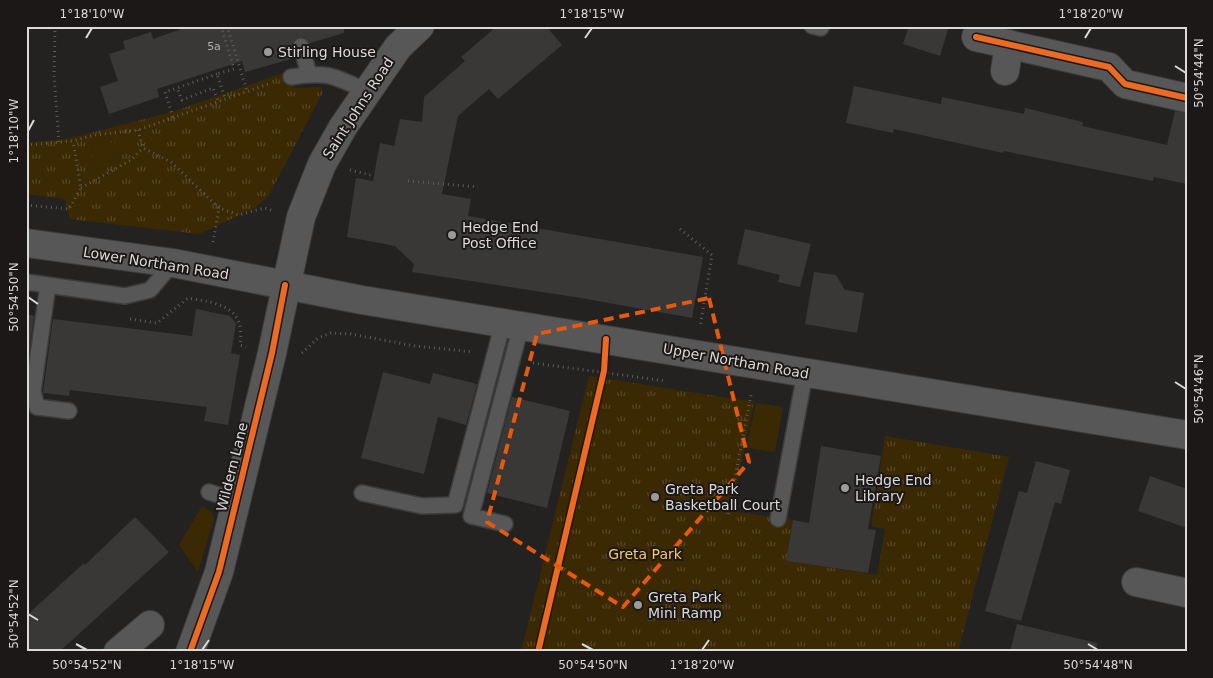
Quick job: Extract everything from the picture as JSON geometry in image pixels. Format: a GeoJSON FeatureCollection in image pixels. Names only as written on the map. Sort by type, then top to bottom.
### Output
{"type":"FeatureCollection","features":[{"type":"Feature","properties":{"kind":"main road","name":"Saint Johns Road"},"geometry":{"type":"LineString","coordinates":[[285,285],[301,217],[322,164],[366,91],[398,47],[420,26]]}},
{"type":"Feature","properties":{"kind":"main road"},"geometry":{"type":"LineString","coordinates":[[976,37],[1108,67],[1125,84],[1187,98]]}},
{"type":"Feature","properties":{"kind":"main road"},"geometry":{"type":"LineString","coordinates":[[1005,71],[1009,44]]}},
{"type":"Feature","properties":{"kind":"main road","name":"Lower Northam Road"},"geometry":{"type":"LineString","coordinates":[[26,243],[173,263],[285,285]]}},
{"type":"Feature","properties":{"kind":"main road","name":"Upper Northam Road"},"geometry":{"type":"LineString","coordinates":[[285,285],[512,325],[1187,435]]}},
{"type":"Feature","properties":{"kind":"main road","name":"Wildern Lane"},"geometry":{"type":"LineString","coordinates":[[190,652],[219,572],[272,353],[285,285]]}},
{"type":"Feature","properties":{"kind":"main road"},"geometry":{"type":"LineString","coordinates":[[1136,582],[1187,593]]}},
{"type":"Feature","properties":{"kind":"main road"},"geometry":{"type":"LineString","coordinates":[[118,652],[150,625]]}},
{"type":"Feature","properties":{"kind":"lane"},"geometry":{"type":"LineString","coordinates":[[301,46],[309,74]]}},
{"type":"Feature","properties":{"kind":"lane"},"geometry":{"type":"LineString","coordinates":[[290,77],[309,74],[330,74],[366,91]]}},
{"type":"Feature","properties":{"kind":"lane"},"geometry":{"type":"LineString","coordinates":[[26,282],[125,296],[150,290],[173,263]]}},
{"type":"Feature","properties":{"kind":"lane"},"geometry":{"type":"LineString","coordinates":[[48,285],[33,391],[37,407],[69,412]]}},
{"type":"Feature","properties":{"kind":"lane"},"geometry":{"type":"LineString","coordinates":[[362,493],[422,506],[455,505],[495,354],[512,325]]}},
{"type":"Feature","properties":{"kind":"lane"},"geometry":{"type":"LineString","coordinates":[[505,524],[471,516],[512,358],[512,325]]}},
{"type":"Feature","properties":{"kind":"lane"},"geometry":{"type":"LineString","coordinates":[[778,519],[805,373]]}},
{"type":"Feature","properties":{"kind":"lane"},"geometry":{"type":"LineString","coordinates":[[209,492],[237,501]]}},
{"type":"Feature","properties":{"kind":"path"},"geometry":{"type":"LineString","coordinates":[[55,26],[54,76],[59,142]]}},
{"type":"Feature","properties":{"kind":"path"},"geometry":{"type":"LineString","coordinates":[[174,117],[165,92],[234,69],[221,26]]}},
{"type":"Feature","properties":{"kind":"path"},"geometry":{"type":"LineString","coordinates":[[227,26],[246,91]]}},
{"type":"Feature","properties":{"kind":"path"},"geometry":{"type":"LineString","coordinates":[[216,74],[226,98]]}},
{"type":"Feature","properties":{"kind":"path"},"geometry":{"type":"LineString","coordinates":[[26,145],[73,142],[95,135],[138,130],[290,77]]}},
{"type":"Feature","properties":{"kind":"path"},"geometry":{"type":"LineString","coordinates":[[177,88],[182,100],[213,88],[218,101]]}},
{"type":"Feature","properties":{"kind":"path"},"geometry":{"type":"LineString","coordinates":[[138,130],[144,148],[171,162],[219,208],[239,215],[264,208],[301,217]]}},
{"type":"Feature","properties":{"kind":"path"},"geometry":{"type":"LineString","coordinates":[[73,142],[80,188]]}},
{"type":"Feature","properties":{"kind":"path"},"geometry":{"type":"LineString","coordinates":[[26,205],[69,208],[80,188],[131,160],[144,148]]}},
{"type":"Feature","properties":{"kind":"path"},"geometry":{"type":"LineString","coordinates":[[408,181],[478,187]]}},
{"type":"Feature","properties":{"kind":"path"},"geometry":{"type":"LineString","coordinates":[[680,229],[712,255],[696,355]]}},
{"type":"Feature","properties":{"kind":"path"},"geometry":{"type":"LineString","coordinates":[[129,319],[157,323],[188,298],[219,304],[234,313],[239,321],[242,334],[240,346],[298,359],[306,347],[318,338],[331,334],[351,334],[415,346],[495,354]]}},
{"type":"Feature","properties":{"kind":"path"},"geometry":{"type":"LineString","coordinates":[[601,381],[604,371],[606,339]]}},
{"type":"Feature","properties":{"kind":"path"},"geometry":{"type":"LineString","coordinates":[[512,358],[672,382]]}},
{"type":"Feature","properties":{"kind":"path"},"geometry":{"type":"LineString","coordinates":[[728,514],[751,395],[742,393]]}},
{"type":"Feature","properties":{"kind":"highlighted area"},"geometry":{"type":"Polygon","coordinates":[[[709,298],[749,462],[623,607],[487,522],[537,334],[709,298]]]}},
{"type":"Feature","properties":{"kind":"green space"},"geometry":{"type":"Polygon","coordinates":[[[289,71],[295,88],[321,87],[323,92],[269,195],[255,208],[199,234],[70,219],[65,199],[26,194],[26,143],[71,138],[172,112],[289,71]],[[96,139],[91,140],[94,171],[120,157],[119,144],[96,139]]]}},
{"type":"Feature","properties":{"kind":"green space"},"geometry":{"type":"Polygon","coordinates":[[[96,139],[119,144],[120,157],[94,171],[91,140],[96,139]]]}},
{"type":"Feature","properties":{"kind":"green space","name":"Greta Park"},"geometry":{"type":"Polygon","coordinates":[[[589,376],[754,402],[731,511],[793,520],[786,561],[877,575],[885,529],[871,526],[885,436],[1009,457],[958,652],[521,652],[589,376]]]}},
{"type":"Feature","properties":{"kind":"green space"},"geometry":{"type":"Polygon","coordinates":[[[756,403],[783,407],[775,452],[746,448],[756,403]]]}},
{"type":"Feature","properties":{"kind":"green space"},"geometry":{"type":"Polygon","coordinates":[[[202,506],[212,513],[214,519],[198,572],[179,545],[202,506]]]}},
{"type":"Feature","properties":{"kind":"building"},"geometry":{"type":"Polygon","coordinates":[[[190,26],[344,26],[344,33],[310,43],[304,37],[298,37],[292,44],[295,58],[245,72],[242,61],[157,89],[159,97],[109,114],[100,87],[118,81],[109,54],[125,49],[123,41],[151,32],[153,39],[190,26]]]}},
{"type":"Feature","properties":{"kind":"building"},"geometry":{"type":"Polygon","coordinates":[[[497,26],[546,26],[562,45],[498,99],[489,89],[458,116],[442,194],[471,199],[468,216],[703,257],[692,318],[581,298],[412,272],[414,264],[395,246],[347,237],[356,178],[373,181],[380,143],[394,146],[400,119],[422,122],[424,97],[465,61],[461,57],[497,26]]]}},
{"type":"Feature","properties":{"kind":"building"},"geometry":{"type":"Polygon","coordinates":[[[909,26],[949,26],[940,56],[903,44],[909,26]]]}},
{"type":"Feature","properties":{"kind":"building"},"geometry":{"type":"Polygon","coordinates":[[[854,86],[941,104],[942,97],[1024,114],[1025,108],[1083,122],[1082,126],[1167,145],[1175,111],[1187,113],[1187,184],[1154,177],[1153,181],[1004,151],[1003,153],[894,129],[893,133],[846,123],[854,86]]]}},
{"type":"Feature","properties":{"kind":"building"},"geometry":{"type":"Polygon","coordinates":[[[745,229],[811,244],[800,287],[778,282],[780,275],[737,264],[745,229]]]}},
{"type":"Feature","properties":{"kind":"building"},"geometry":{"type":"Polygon","coordinates":[[[814,272],[836,275],[845,290],[864,293],[857,333],[805,324],[814,272]]]}},
{"type":"Feature","properties":{"kind":"building"},"geometry":{"type":"Polygon","coordinates":[[[196,309],[230,316],[236,324],[231,353],[240,355],[228,425],[204,421],[207,407],[70,390],[69,396],[43,393],[53,319],[192,336],[196,309]]]}},
{"type":"Feature","properties":{"kind":"building"},"geometry":{"type":"Polygon","coordinates":[[[26,314],[34,316],[29,354],[26,354],[26,314]]]}},
{"type":"Feature","properties":{"kind":"building"},"geometry":{"type":"Polygon","coordinates":[[[383,372],[430,384],[433,373],[477,384],[466,425],[438,417],[424,474],[361,458],[383,372]]]}},
{"type":"Feature","properties":{"kind":"building"},"geometry":{"type":"Polygon","coordinates":[[[512,397],[570,411],[547,508],[487,493],[512,397]]]}},
{"type":"Feature","properties":{"kind":"building","name":"Hedge End Library"},"geometry":{"type":"Polygon","coordinates":[[[821,446],[881,456],[868,529],[876,530],[868,573],[786,561],[793,520],[809,523],[821,446]]]}},
{"type":"Feature","properties":{"kind":"building"},"geometry":{"type":"Polygon","coordinates":[[[1036,461],[1070,470],[1061,504],[1055,502],[1021,621],[985,611],[1019,491],[1027,493],[1036,461]]]}},
{"type":"Feature","properties":{"kind":"building"},"geometry":{"type":"Polygon","coordinates":[[[1150,476],[1187,489],[1187,528],[1138,511],[1150,476]]]}},
{"type":"Feature","properties":{"kind":"building"},"geometry":{"type":"Polygon","coordinates":[[[135,517],[169,552],[59,652],[26,652],[26,616],[84,563],[85,565],[135,517]]]}},
{"type":"Feature","properties":{"kind":"building"},"geometry":{"type":"Polygon","coordinates":[[[1017,624],[1097,643],[1096,652],[1010,652],[1017,624]]]}},
{"type":"Feature","properties":{"kind":"cycle path"},"geometry":{"type":"LineString","coordinates":[[976,37],[1109,67],[1125,84],[1187,98]]}},
{"type":"Feature","properties":{"kind":"cycle path"},"geometry":{"type":"LineString","coordinates":[[190,652],[219,572],[272,353],[285,285]]}},
{"type":"Feature","properties":{"kind":"cycle path"},"geometry":{"type":"LineString","coordinates":[[538,652],[604,371],[606,339]]}},
{"type":"Feature","properties":{"kind":"place","name":"Stirling House"},"geometry":{"type":"Point","coordinates":[268,52]}},
{"type":"Feature","properties":{"kind":"place","name":"Hedge End Post Office"},"geometry":{"type":"Point","coordinates":[452,235]}},
{"type":"Feature","properties":{"kind":"place","name":"Hedge End Library"},"geometry":{"type":"Point","coordinates":[845,488]}},
{"type":"Feature","properties":{"kind":"place","name":"Greta Park Basketball Court"},"geometry":{"type":"Point","coordinates":[655,497]}},
{"type":"Feature","properties":{"kind":"place","name":"Greta Park Mini Ramp"},"geometry":{"type":"Point","coordinates":[638,605]}}]}
